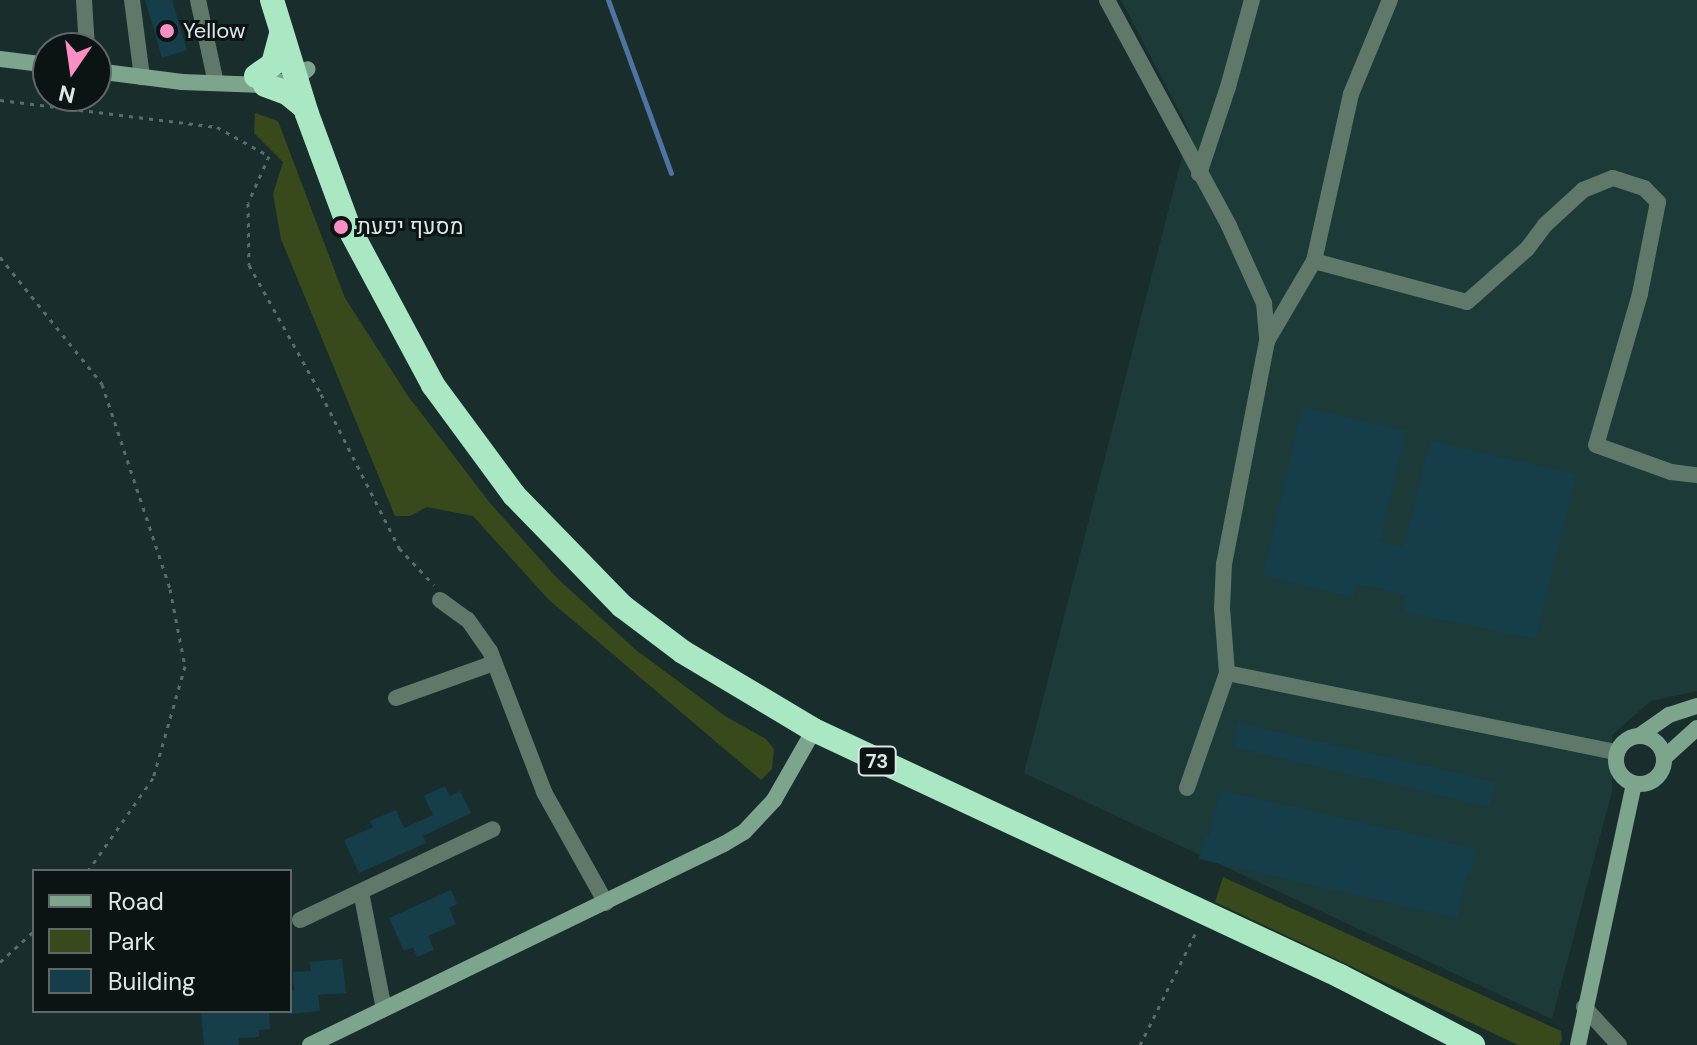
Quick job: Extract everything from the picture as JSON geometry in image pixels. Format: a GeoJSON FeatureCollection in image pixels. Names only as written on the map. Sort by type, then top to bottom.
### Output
{"type":"FeatureCollection","features":[{"type":"Feature","properties":{"kind":"highway","name":"73"},"geometry":{"type":"LineString","coordinates":[[272,0],[281,32],[399,324]]}},
{"type":"Feature","properties":{"kind":"highway","name":"73"},"geometry":{"type":"LineString","coordinates":[[288,0],[304,107],[350,230],[399,324],[433,385],[514,495],[622,606],[683,652],[814,730],[1340,976],[1473,1045]]}},
{"type":"Feature","properties":{"kind":"highway"},"geometry":{"type":"LineString","coordinates":[[281,32],[273,64],[261,80],[287,93],[304,107]]}},
{"type":"Feature","properties":{"kind":"street"},"geometry":{"type":"LineString","coordinates":[[84,0],[86,32]]}},
{"type":"Feature","properties":{"kind":"street"},"geometry":{"type":"LineString","coordinates":[[132,0],[142,77]]}},
{"type":"Feature","properties":{"kind":"street"},"geometry":{"type":"LineString","coordinates":[[198,0],[216,83]]}},
{"type":"Feature","properties":{"kind":"street"},"geometry":{"type":"LineString","coordinates":[[1107,0],[1254,276],[1264,303],[1267,341],[1224,564],[1222,608],[1227,673],[1187,788]]}},
{"type":"Feature","properties":{"kind":"street"},"geometry":{"type":"LineString","coordinates":[[1199,174],[1252,0]]}},
{"type":"Feature","properties":{"kind":"street"},"geometry":{"type":"LineString","coordinates":[[1267,341],[1314,261],[1351,94],[1390,0]]}},
{"type":"Feature","properties":{"kind":"street"},"geometry":{"type":"LineString","coordinates":[[0,59],[32,63]]}},
{"type":"Feature","properties":{"kind":"street"},"geometry":{"type":"LineString","coordinates":[[112,73],[216,83],[261,80],[298,72]]}},
{"type":"Feature","properties":{"kind":"street"},"geometry":{"type":"LineString","coordinates":[[1314,261],[1467,302],[1527,249],[1545,225],[1583,190],[1613,178],[1644,188],[1658,202],[1640,294],[1596,445],[1671,472],[1697,475]]}},
{"type":"Feature","properties":{"kind":"street"},"geometry":{"type":"LineString","coordinates":[[440,600],[475,628],[494,663],[544,792],[606,903]]}},
{"type":"Feature","properties":{"kind":"street"},"geometry":{"type":"LineString","coordinates":[[396,698],[494,663]]}},
{"type":"Feature","properties":{"kind":"street"},"geometry":{"type":"LineString","coordinates":[[1227,673],[1617,752]]}},
{"type":"Feature","properties":{"kind":"street"},"geometry":{"type":"LineString","coordinates":[[1634,784],[1617,768],[1617,752],[1628,739],[1639,736],[1669,715],[1697,706]]}},
{"type":"Feature","properties":{"kind":"street"},"geometry":{"type":"LineString","coordinates":[[1634,784],[1657,778],[1665,757],[1697,728]]}},
{"type":"Feature","properties":{"kind":"street"},"geometry":{"type":"LineString","coordinates":[[310,1045],[606,903],[744,832],[774,800],[814,730]]}},
{"type":"Feature","properties":{"kind":"street"},"geometry":{"type":"LineString","coordinates":[[1639,736],[1657,743],[1665,757]]}},
{"type":"Feature","properties":{"kind":"street"},"geometry":{"type":"LineString","coordinates":[[1578,1045],[1634,784]]}},
{"type":"Feature","properties":{"kind":"street"},"geometry":{"type":"LineString","coordinates":[[300,920],[493,829]]}},
{"type":"Feature","properties":{"kind":"street"},"geometry":{"type":"LineString","coordinates":[[361,892],[384,1009]]}},
{"type":"Feature","properties":{"kind":"street"},"geometry":{"type":"LineString","coordinates":[[1584,1007],[1619,1045]]}},
{"type":"Feature","properties":{"kind":"path"},"geometry":{"type":"LineString","coordinates":[[0,100],[217,127],[269,156],[248,203],[249,265],[321,394],[399,548],[432,581],[440,600]]}},
{"type":"Feature","properties":{"kind":"path"},"geometry":{"type":"LineString","coordinates":[[0,257],[102,384],[170,589],[185,666],[153,778],[89,869]]}},
{"type":"Feature","properties":{"kind":"path"},"geometry":{"type":"LineString","coordinates":[[1140,1045],[1205,914]]}},
{"type":"Feature","properties":{"kind":"path"},"geometry":{"type":"LineString","coordinates":[[0,962],[32,933]]}},
{"type":"Feature","properties":{"kind":"shaded area"},"geometry":{"type":"Polygon","coordinates":[[[1121,0],[1697,0],[1697,691],[1651,701],[1612,735],[1612,791],[1552,1019],[1024,773],[1189,130],[1121,0]]]}},
{"type":"Feature","properties":{"kind":"green space"},"geometry":{"type":"Polygon","coordinates":[[[255,113],[278,121],[345,298],[408,396],[490,503],[557,578],[636,650],[725,716],[766,739],[774,749],[772,769],[761,780],[549,600],[473,516],[427,507],[410,516],[395,516],[281,239],[273,194],[283,162],[254,133],[255,113]]]}},
{"type":"Feature","properties":{"kind":"green space"},"geometry":{"type":"Polygon","coordinates":[[[1223,877],[1561,1031],[1562,1040],[1559,1045],[1518,1045],[1215,902],[1223,877]]]}},
{"type":"Feature","properties":{"kind":"building"},"geometry":{"type":"Polygon","coordinates":[[[145,0],[172,0],[187,50],[162,58],[145,0]]]}},
{"type":"Feature","properties":{"kind":"building"},"geometry":{"type":"Polygon","coordinates":[[[1302,407],[1406,431],[1380,541],[1404,547],[1430,440],[1576,475],[1536,639],[1402,611],[1405,595],[1369,586],[1356,584],[1353,597],[1263,576],[1302,407]]]}},
{"type":"Feature","properties":{"kind":"building"},"geometry":{"type":"Polygon","coordinates":[[[1238,723],[1496,782],[1490,807],[1233,747],[1238,723]]]}},
{"type":"Feature","properties":{"kind":"building"},"geometry":{"type":"Polygon","coordinates":[[[445,786],[450,796],[460,791],[471,813],[423,836],[426,843],[359,873],[344,840],[373,827],[370,821],[396,810],[404,828],[433,815],[424,796],[445,786]]]}},
{"type":"Feature","properties":{"kind":"building"},"geometry":{"type":"Polygon","coordinates":[[[1220,790],[1477,849],[1471,874],[1467,873],[1457,918],[1199,859],[1205,835],[1209,836],[1220,790]]]}},
{"type":"Feature","properties":{"kind":"building"},"geometry":{"type":"Polygon","coordinates":[[[451,890],[457,904],[449,908],[456,924],[428,936],[434,950],[417,957],[413,947],[404,951],[389,918],[451,890]]]}},
{"type":"Feature","properties":{"kind":"building"},"geometry":{"type":"Polygon","coordinates":[[[342,959],[346,993],[318,995],[320,1011],[290,1014],[293,972],[311,971],[310,962],[342,959]]]}},
{"type":"Feature","properties":{"kind":"building"},"geometry":{"type":"Polygon","coordinates":[[[201,1013],[269,1013],[270,1029],[259,1030],[259,1037],[238,1038],[239,1045],[204,1045],[201,1013]]]}},
{"type":"Feature","properties":{"kind":"waterway"},"geometry":{"type":"LineString","coordinates":[[608,0],[671,173]]}},
{"type":"Feature","properties":{"kind":"place","name":"Yellow"},"geometry":{"type":"Point","coordinates":[167,31]}},
{"type":"Feature","properties":{"kind":"place","name":"מסעף יפעת"},"geometry":{"type":"Point","coordinates":[341,227]}}]}
